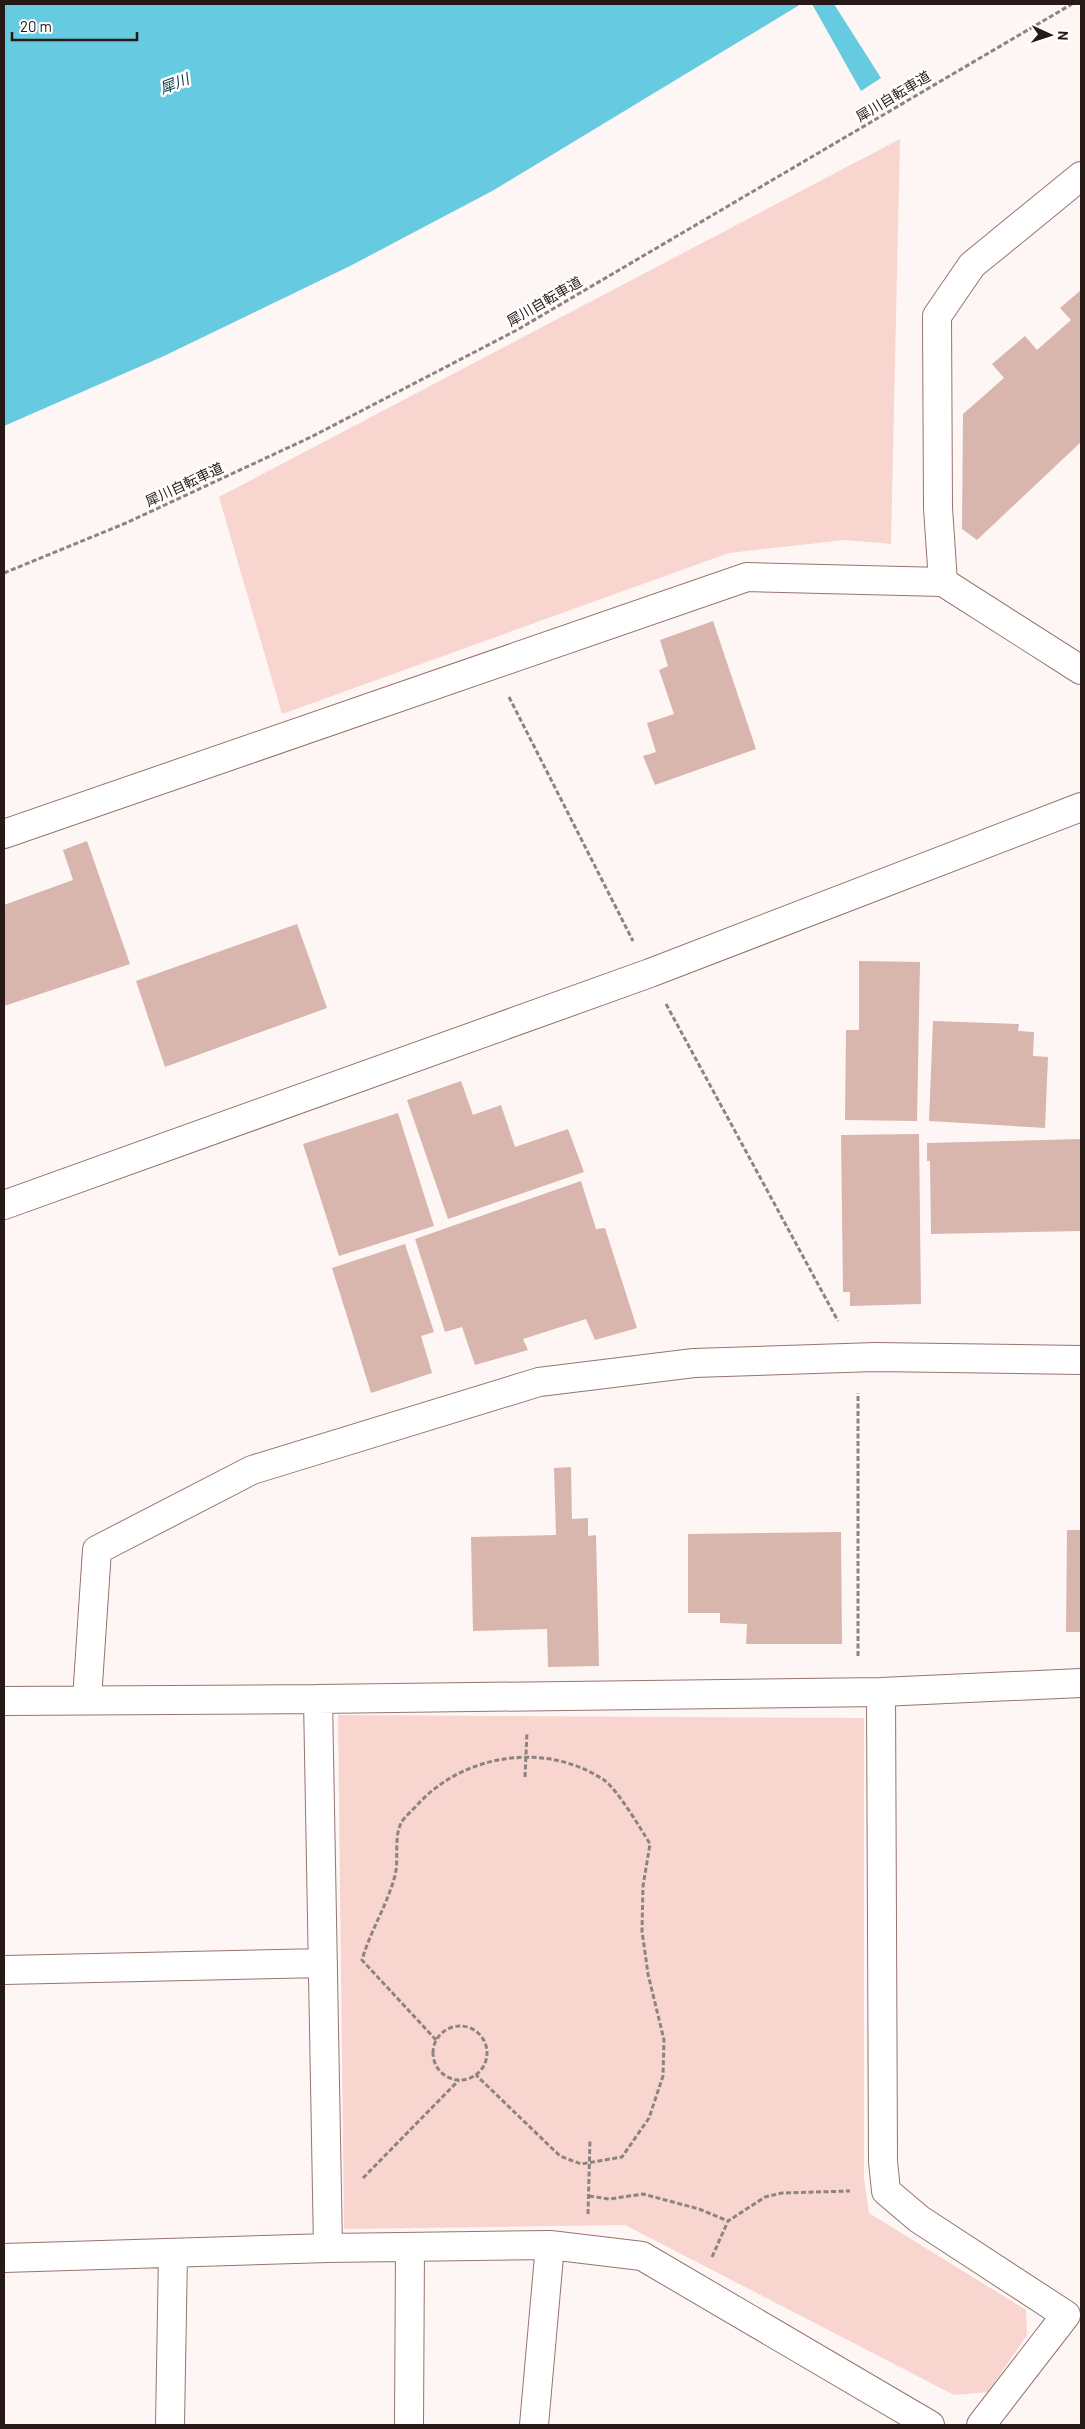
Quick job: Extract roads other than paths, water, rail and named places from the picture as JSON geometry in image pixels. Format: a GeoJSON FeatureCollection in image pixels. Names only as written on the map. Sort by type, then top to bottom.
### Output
{"type":"FeatureCollection","features":[{"type":"Feature","properties":{"kind":"street"},"geometry":{"type":"LineString","coordinates":[[943,582],[938,508],[937,316],[972,265],[1081,176]]}},
{"type":"Feature","properties":{"kind":"street"},"geometry":{"type":"LineString","coordinates":[[4,834],[748,577],[943,582],[1081,670]]}},
{"type":"Feature","properties":{"kind":"street"},"geometry":{"type":"LineString","coordinates":[[4,1205],[650,973],[1081,807]]}},
{"type":"Feature","properties":{"kind":"street"},"geometry":{"type":"LineString","coordinates":[[87,1699],[98,1550],[252,1470],[539,1382],[694,1363],[858,1358],[1081,1360]]}},
{"type":"Feature","properties":{"kind":"street"},"geometry":{"type":"LineString","coordinates":[[4,1701],[869,1692],[1081,1683]]}},
{"type":"Feature","properties":{"kind":"street"},"geometry":{"type":"LineString","coordinates":[[869,1692],[883,2161],[886,2191],[919,2219],[1074,2307],[981,2425]]}},
{"type":"Feature","properties":{"kind":"street"},"geometry":{"type":"LineString","coordinates":[[318,1699],[328,2248]]}},
{"type":"Feature","properties":{"kind":"street"},"geometry":{"type":"LineString","coordinates":[[4,1970],[323,1963]]}},
{"type":"Feature","properties":{"kind":"street"},"geometry":{"type":"LineString","coordinates":[[534,2425],[550,2245]]}},
{"type":"Feature","properties":{"kind":"street"},"geometry":{"type":"LineString","coordinates":[[4,2258],[328,2248],[550,2245],[642,2256],[930,2425]]}},
{"type":"Feature","properties":{"kind":"street"},"geometry":{"type":"LineString","coordinates":[[409,2425],[410,2247]]}},
{"type":"Feature","properties":{"kind":"street"},"geometry":{"type":"LineString","coordinates":[[170,2425],[172,2252]]}},
{"type":"Feature","properties":{"kind":"water","name":"犀川"},"geometry":{"type":"Polygon","coordinates":[[[4,4],[801,4],[494,190],[350,266],[164,356],[4,426],[4,4]]]}},
{"type":"Feature","properties":{"kind":"water"},"geometry":{"type":"Polygon","coordinates":[[[812,4],[834,4],[881,78],[861,91],[812,4]]]}}]}
